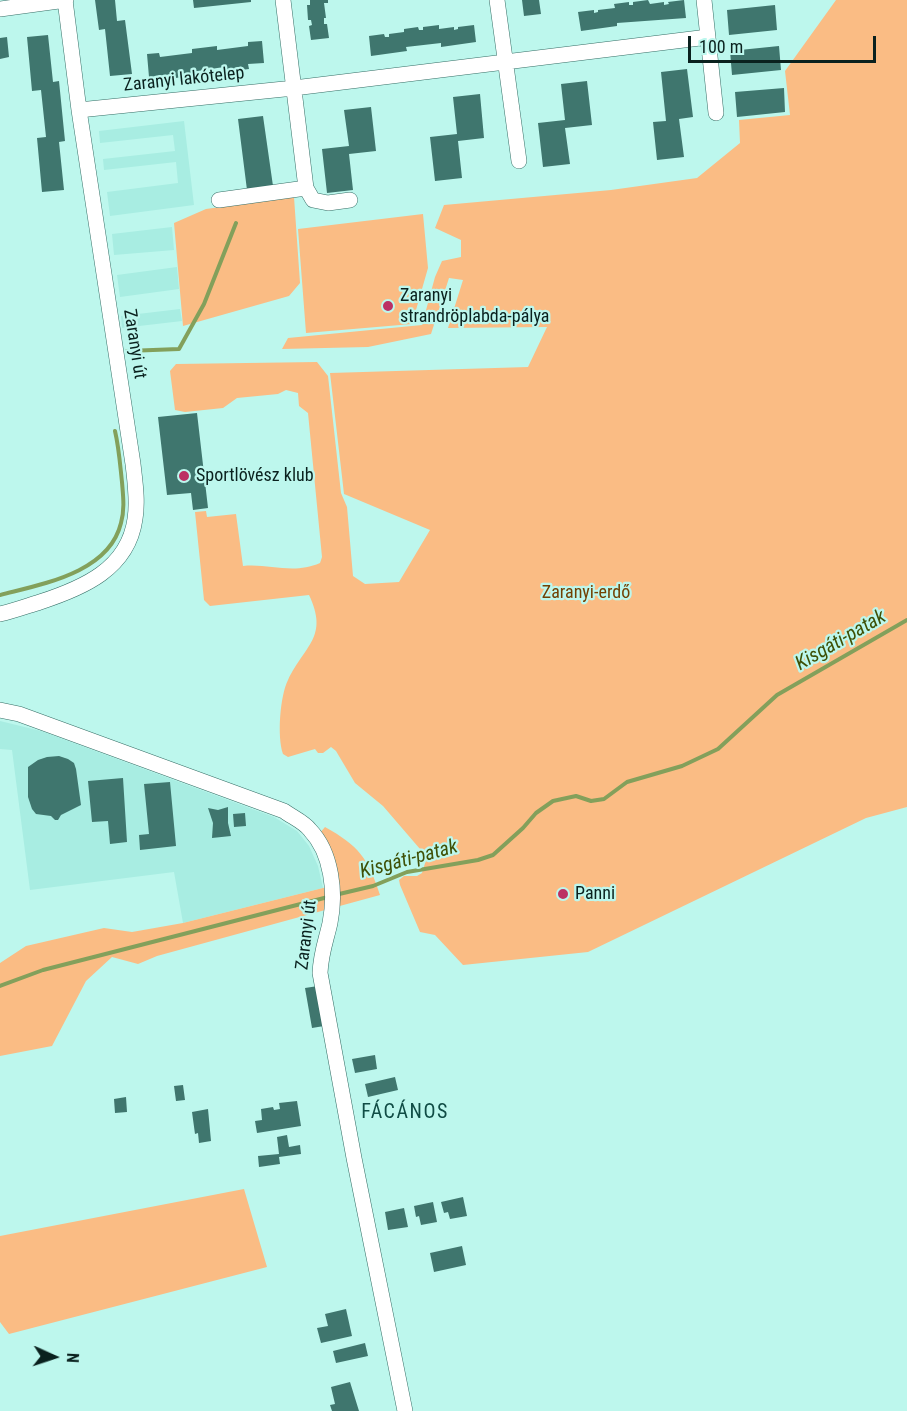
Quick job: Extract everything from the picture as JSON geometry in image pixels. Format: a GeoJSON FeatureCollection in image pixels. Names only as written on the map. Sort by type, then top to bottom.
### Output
{"type":"FeatureCollection","features":[{"type":"Feature","properties":{"kind":"street"},"geometry":{"type":"LineString","coordinates":[[0,9],[65,0]]}},
{"type":"Feature","properties":{"kind":"street","name":"Zaranyi út"},"geometry":{"type":"LineString","coordinates":[[0,614],[77,589],[98,578],[114,564],[126,546],[135,521],[137,495],[133,464],[79,110],[65,0]]}},
{"type":"Feature","properties":{"kind":"street"},"geometry":{"type":"LineString","coordinates":[[283,0],[306,188],[314,200],[328,203],[350,200]]}},
{"type":"Feature","properties":{"kind":"street"},"geometry":{"type":"LineString","coordinates":[[497,0],[519,160]]}},
{"type":"Feature","properties":{"kind":"street"},"geometry":{"type":"LineString","coordinates":[[704,0],[716,113]]}},
{"type":"Feature","properties":{"kind":"street","name":"Zaranyi lakótelep"},"geometry":{"type":"LineString","coordinates":[[79,110],[294,88],[708,38]]}},
{"type":"Feature","properties":{"kind":"street"},"geometry":{"type":"LineString","coordinates":[[219,200],[306,188]]}},
{"type":"Feature","properties":{"kind":"street","name":"Zaranyi út"},"geometry":{"type":"LineString","coordinates":[[0,710],[30,717],[284,811],[310,830],[325,854],[331,884],[332,906],[322,951],[320,973],[354,1158],[405,1411]]}},
{"type":"Feature","properties":{"kind":"shaded area"},"geometry":{"type":"Polygon","coordinates":[[[184,121],[194,205],[110,216],[107,192],[178,183],[176,162],[104,170],[103,159],[175,151],[173,135],[100,143],[99,131],[184,121]]]}},
{"type":"Feature","properties":{"kind":"shaded area"},"geometry":{"type":"Polygon","coordinates":[[[172,227],[174,250],[114,255],[112,234],[172,227]]]}},
{"type":"Feature","properties":{"kind":"shaded area"},"geometry":{"type":"Polygon","coordinates":[[[177,267],[179,289],[120,297],[117,275],[177,267]]]}},
{"type":"Feature","properties":{"kind":"shaded area"},"geometry":{"type":"Polygon","coordinates":[[[180,309],[182,321],[122,328],[121,316],[180,309]]]}},
{"type":"Feature","properties":{"kind":"shaded area"},"geometry":{"type":"Polygon","coordinates":[[[0,721],[41,731],[274,817],[297,831],[309,846],[318,866],[323,888],[183,923],[174,872],[30,890],[12,750],[0,749],[0,721]]]}},
{"type":"Feature","properties":{"kind":"green space","name":"Zaranyi-erdő"},"geometry":{"type":"Polygon","coordinates":[[[836,0],[907,0],[907,807],[866,818],[588,952],[463,965],[435,935],[420,932],[400,885],[399,880],[404,876],[417,876],[422,873],[426,860],[420,849],[383,806],[355,783],[336,751],[331,747],[323,753],[318,753],[315,749],[288,757],[283,754],[280,727],[285,687],[316,631],[315,609],[309,595],[210,606],[204,600],[195,512],[206,511],[207,517],[236,514],[243,566],[300,568],[320,563],[322,557],[308,413],[299,406],[298,393],[286,390],[278,394],[237,398],[223,408],[185,412],[175,410],[170,371],[176,364],[317,362],[328,376],[341,493],[347,507],[353,576],[365,584],[399,582],[430,530],[344,494],[330,373],[528,367],[547,327],[448,328],[463,280],[449,278],[431,334],[368,347],[282,349],[288,338],[422,325],[435,277],[442,261],[461,257],[461,240],[435,228],[444,205],[611,190],[697,178],[740,143],[739,120],[790,115],[785,71],[836,0]]]}},
{"type":"Feature","properties":{"kind":"green space"},"geometry":{"type":"Polygon","coordinates":[[[294,197],[300,283],[289,296],[183,326],[174,223],[206,209],[294,197]]]}},
{"type":"Feature","properties":{"kind":"green space"},"geometry":{"type":"Polygon","coordinates":[[[423,214],[428,268],[412,324],[306,333],[298,229],[423,214]]]}},
{"type":"Feature","properties":{"kind":"green space"},"geometry":{"type":"Polygon","coordinates":[[[325,827],[346,840],[361,854],[371,871],[380,895],[157,956],[138,964],[112,957],[86,981],[52,1046],[0,1056],[0,963],[26,946],[104,928],[132,932],[183,923],[339,884],[319,834],[325,827]]]}},
{"type":"Feature","properties":{"kind":"green space"},"geometry":{"type":"Polygon","coordinates":[[[244,1189],[267,1267],[9,1334],[0,1322],[0,1236],[244,1189]]]}},
{"type":"Feature","properties":{"kind":"building"},"geometry":{"type":"Polygon","coordinates":[[[95,0],[115,0],[117,21],[125,20],[132,74],[110,76],[105,29],[99,30],[95,0]]]}},
{"type":"Feature","properties":{"kind":"building"},"geometry":{"type":"Polygon","coordinates":[[[193,0],[251,0],[251,2],[194,8],[193,0]]]}},
{"type":"Feature","properties":{"kind":"building"},"geometry":{"type":"Polygon","coordinates":[[[310,0],[328,0],[328,3],[324,3],[326,18],[324,18],[324,24],[327,24],[329,38],[311,40],[309,26],[312,25],[311,20],[308,20],[307,5],[310,5],[310,0]]]}},
{"type":"Feature","properties":{"kind":"building"},"geometry":{"type":"Polygon","coordinates":[[[522,0],[539,0],[541,14],[524,16],[522,0]]]}},
{"type":"Feature","properties":{"kind":"building"},"geometry":{"type":"Polygon","coordinates":[[[648,0],[650,4],[664,2],[664,5],[669,4],[668,2],[684,0],[686,18],[617,23],[617,26],[581,31],[578,12],[594,10],[594,13],[598,10],[615,8],[614,4],[629,2],[629,5],[633,5],[633,2],[648,0]]]}},
{"type":"Feature","properties":{"kind":"building"},"geometry":{"type":"Polygon","coordinates":[[[775,5],[777,30],[729,35],[727,10],[775,5]]]}},
{"type":"Feature","properties":{"kind":"building"},"geometry":{"type":"Polygon","coordinates":[[[439,25],[439,29],[454,27],[454,30],[458,27],[474,25],[476,42],[441,47],[441,43],[406,47],[407,51],[371,56],[369,36],[384,34],[385,37],[389,37],[389,34],[404,32],[404,29],[418,27],[419,30],[423,30],[423,27],[439,25]]]}},
{"type":"Feature","properties":{"kind":"building"},"geometry":{"type":"Polygon","coordinates":[[[48,35],[53,82],[59,81],[65,141],[59,142],[64,190],[42,192],[37,138],[46,137],[41,90],[32,91],[27,37],[48,35]]]}},
{"type":"Feature","properties":{"kind":"building"},"geometry":{"type":"Polygon","coordinates":[[[7,37],[9,57],[0,59],[0,38],[7,37]]]}},
{"type":"Feature","properties":{"kind":"building"},"geometry":{"type":"Polygon","coordinates":[[[262,41],[264,63],[248,64],[249,69],[225,72],[224,67],[191,72],[192,76],[167,79],[166,75],[149,77],[147,54],[159,53],[160,57],[192,53],[192,49],[217,46],[217,50],[248,46],[248,42],[262,41]]]}},
{"type":"Feature","properties":{"kind":"building"},"geometry":{"type":"Polygon","coordinates":[[[779,46],[781,70],[732,75],[730,51],[779,46]]]}},
{"type":"Feature","properties":{"kind":"building"},"geometry":{"type":"Polygon","coordinates":[[[687,69],[693,117],[679,119],[684,157],[657,160],[653,122],[666,121],[661,72],[687,69]]]}},
{"type":"Feature","properties":{"kind":"building"},"geometry":{"type":"Polygon","coordinates":[[[587,81],[592,125],[565,128],[570,164],[543,167],[538,123],[565,120],[561,84],[587,81]]]}},
{"type":"Feature","properties":{"kind":"building"},"geometry":{"type":"Polygon","coordinates":[[[784,88],[785,112],[737,117],[735,92],[784,88]]]}},
{"type":"Feature","properties":{"kind":"building"},"geometry":{"type":"Polygon","coordinates":[[[480,94],[484,138],[458,141],[462,178],[435,181],[430,137],[457,134],[453,97],[480,94]]]}},
{"type":"Feature","properties":{"kind":"building"},"geometry":{"type":"Polygon","coordinates":[[[371,107],[376,151],[349,154],[353,190],[327,193],[322,149],[349,146],[344,110],[371,107]]]}},
{"type":"Feature","properties":{"kind":"building"},"geometry":{"type":"Polygon","coordinates":[[[263,116],[273,186],[247,190],[238,119],[263,116]]]}},
{"type":"Feature","properties":{"kind":"building","name":"Sportlövész klub"},"geometry":{"type":"Polygon","coordinates":[[[197,413],[208,508],[193,510],[191,493],[167,495],[158,417],[197,413]]]}},
{"type":"Feature","properties":{"kind":"building"},"geometry":{"type":"Polygon","coordinates":[[[59,756],[68,759],[74,763],[76,769],[81,805],[61,815],[58,820],[51,816],[36,814],[28,797],[28,767],[47,757],[59,756]]]}},
{"type":"Feature","properties":{"kind":"building"},"geometry":{"type":"Polygon","coordinates":[[[123,778],[127,842],[110,844],[108,821],[92,822],[88,781],[123,778]]]}},
{"type":"Feature","properties":{"kind":"building"},"geometry":{"type":"Polygon","coordinates":[[[170,782],[176,846],[140,850],[139,835],[149,834],[144,784],[170,782]]]}},
{"type":"Feature","properties":{"kind":"building"},"geometry":{"type":"Polygon","coordinates":[[[228,807],[231,836],[212,838],[213,823],[208,808],[218,810],[228,807]]]}},
{"type":"Feature","properties":{"kind":"building"},"geometry":{"type":"Polygon","coordinates":[[[245,813],[246,826],[234,827],[233,814],[245,813]]]}},
{"type":"Feature","properties":{"kind":"building"},"geometry":{"type":"Polygon","coordinates":[[[318,986],[324,1026],[312,1028],[305,988],[318,986]]]}},
{"type":"Feature","properties":{"kind":"building"},"geometry":{"type":"Polygon","coordinates":[[[375,1055],[377,1069],[355,1073],[352,1059],[375,1055]]]}},
{"type":"Feature","properties":{"kind":"building"},"geometry":{"type":"Polygon","coordinates":[[[395,1077],[398,1090],[368,1097],[365,1084],[395,1077]]]}},
{"type":"Feature","properties":{"kind":"building"},"geometry":{"type":"Polygon","coordinates":[[[183,1085],[185,1100],[176,1101],[174,1086],[183,1085]]]}},
{"type":"Feature","properties":{"kind":"building"},"geometry":{"type":"Polygon","coordinates":[[[126,1097],[127,1112],[115,1113],[114,1099],[126,1097]]]}},
{"type":"Feature","properties":{"kind":"building"},"geometry":{"type":"Polygon","coordinates":[[[297,1101],[301,1126],[257,1133],[255,1121],[262,1120],[261,1109],[273,1107],[274,1110],[280,1109],[279,1103],[297,1101]]]}},
{"type":"Feature","properties":{"kind":"building"},"geometry":{"type":"Polygon","coordinates":[[[208,1109],[211,1141],[199,1143],[198,1133],[195,1134],[192,1112],[208,1109]]]}},
{"type":"Feature","properties":{"kind":"building"},"geometry":{"type":"Polygon","coordinates":[[[287,1135],[289,1147],[300,1145],[301,1154],[279,1157],[280,1164],[259,1167],[258,1156],[279,1154],[277,1137],[287,1135]]]}},
{"type":"Feature","properties":{"kind":"building"},"geometry":{"type":"Polygon","coordinates":[[[463,1197],[467,1216],[450,1219],[448,1212],[444,1213],[441,1202],[463,1197]]]}},
{"type":"Feature","properties":{"kind":"building"},"geometry":{"type":"Polygon","coordinates":[[[433,1202],[437,1222],[421,1225],[419,1216],[416,1217],[414,1206],[433,1202]]]}},
{"type":"Feature","properties":{"kind":"building"},"geometry":{"type":"Polygon","coordinates":[[[404,1208],[408,1227],[388,1230],[385,1212],[404,1208]]]}},
{"type":"Feature","properties":{"kind":"building"},"geometry":{"type":"Polygon","coordinates":[[[462,1246],[466,1265],[434,1272],[430,1253],[462,1246]]]}},
{"type":"Feature","properties":{"kind":"building"},"geometry":{"type":"Polygon","coordinates":[[[346,1309],[352,1336],[321,1343],[317,1328],[328,1326],[325,1314],[346,1309]]]}},
{"type":"Feature","properties":{"kind":"building"},"geometry":{"type":"Polygon","coordinates":[[[365,1343],[368,1356],[336,1363],[333,1351],[365,1343]]]}},
{"type":"Feature","properties":{"kind":"building"},"geometry":{"type":"Polygon","coordinates":[[[350,1382],[359,1411],[332,1411],[330,1405],[335,1404],[331,1387],[350,1382]]]}},
{"type":"Feature","properties":{"kind":"waterway"},"geometry":{"type":"LineString","coordinates":[[127,351],[179,349],[204,304],[236,223]]}},
{"type":"Feature","properties":{"kind":"waterway"},"geometry":{"type":"LineString","coordinates":[[0,595],[72,574],[103,554],[114,540],[121,523],[123,507],[115,431]]}},
{"type":"Feature","properties":{"kind":"waterway","name":"Kisgáti-patak"},"geometry":{"type":"LineString","coordinates":[[335,895],[373,886],[407,872],[478,860],[493,855],[536,813],[553,801],[576,796],[591,801],[604,799],[627,782],[682,766],[718,749],[777,695],[907,620]]}},
{"type":"Feature","properties":{"kind":"waterway","name":"Kisgáti-patak"},"geometry":{"type":"LineString","coordinates":[[0,986],[43,970],[328,897]]}},
{"type":"Feature","properties":{"kind":"place","name":"Zaranyi strandröplabda-pálya"},"geometry":{"type":"Point","coordinates":[388,306]}},
{"type":"Feature","properties":{"kind":"place","name":"Sportlövész klub"},"geometry":{"type":"Point","coordinates":[184,476]}},
{"type":"Feature","properties":{"kind":"place","name":"Panni"},"geometry":{"type":"Point","coordinates":[563,894]}},
{"type":"Feature","properties":{"kind":"district","name":"FÁCÁNOS"},"geometry":{"type":"Point","coordinates":[405,1113]}}]}
